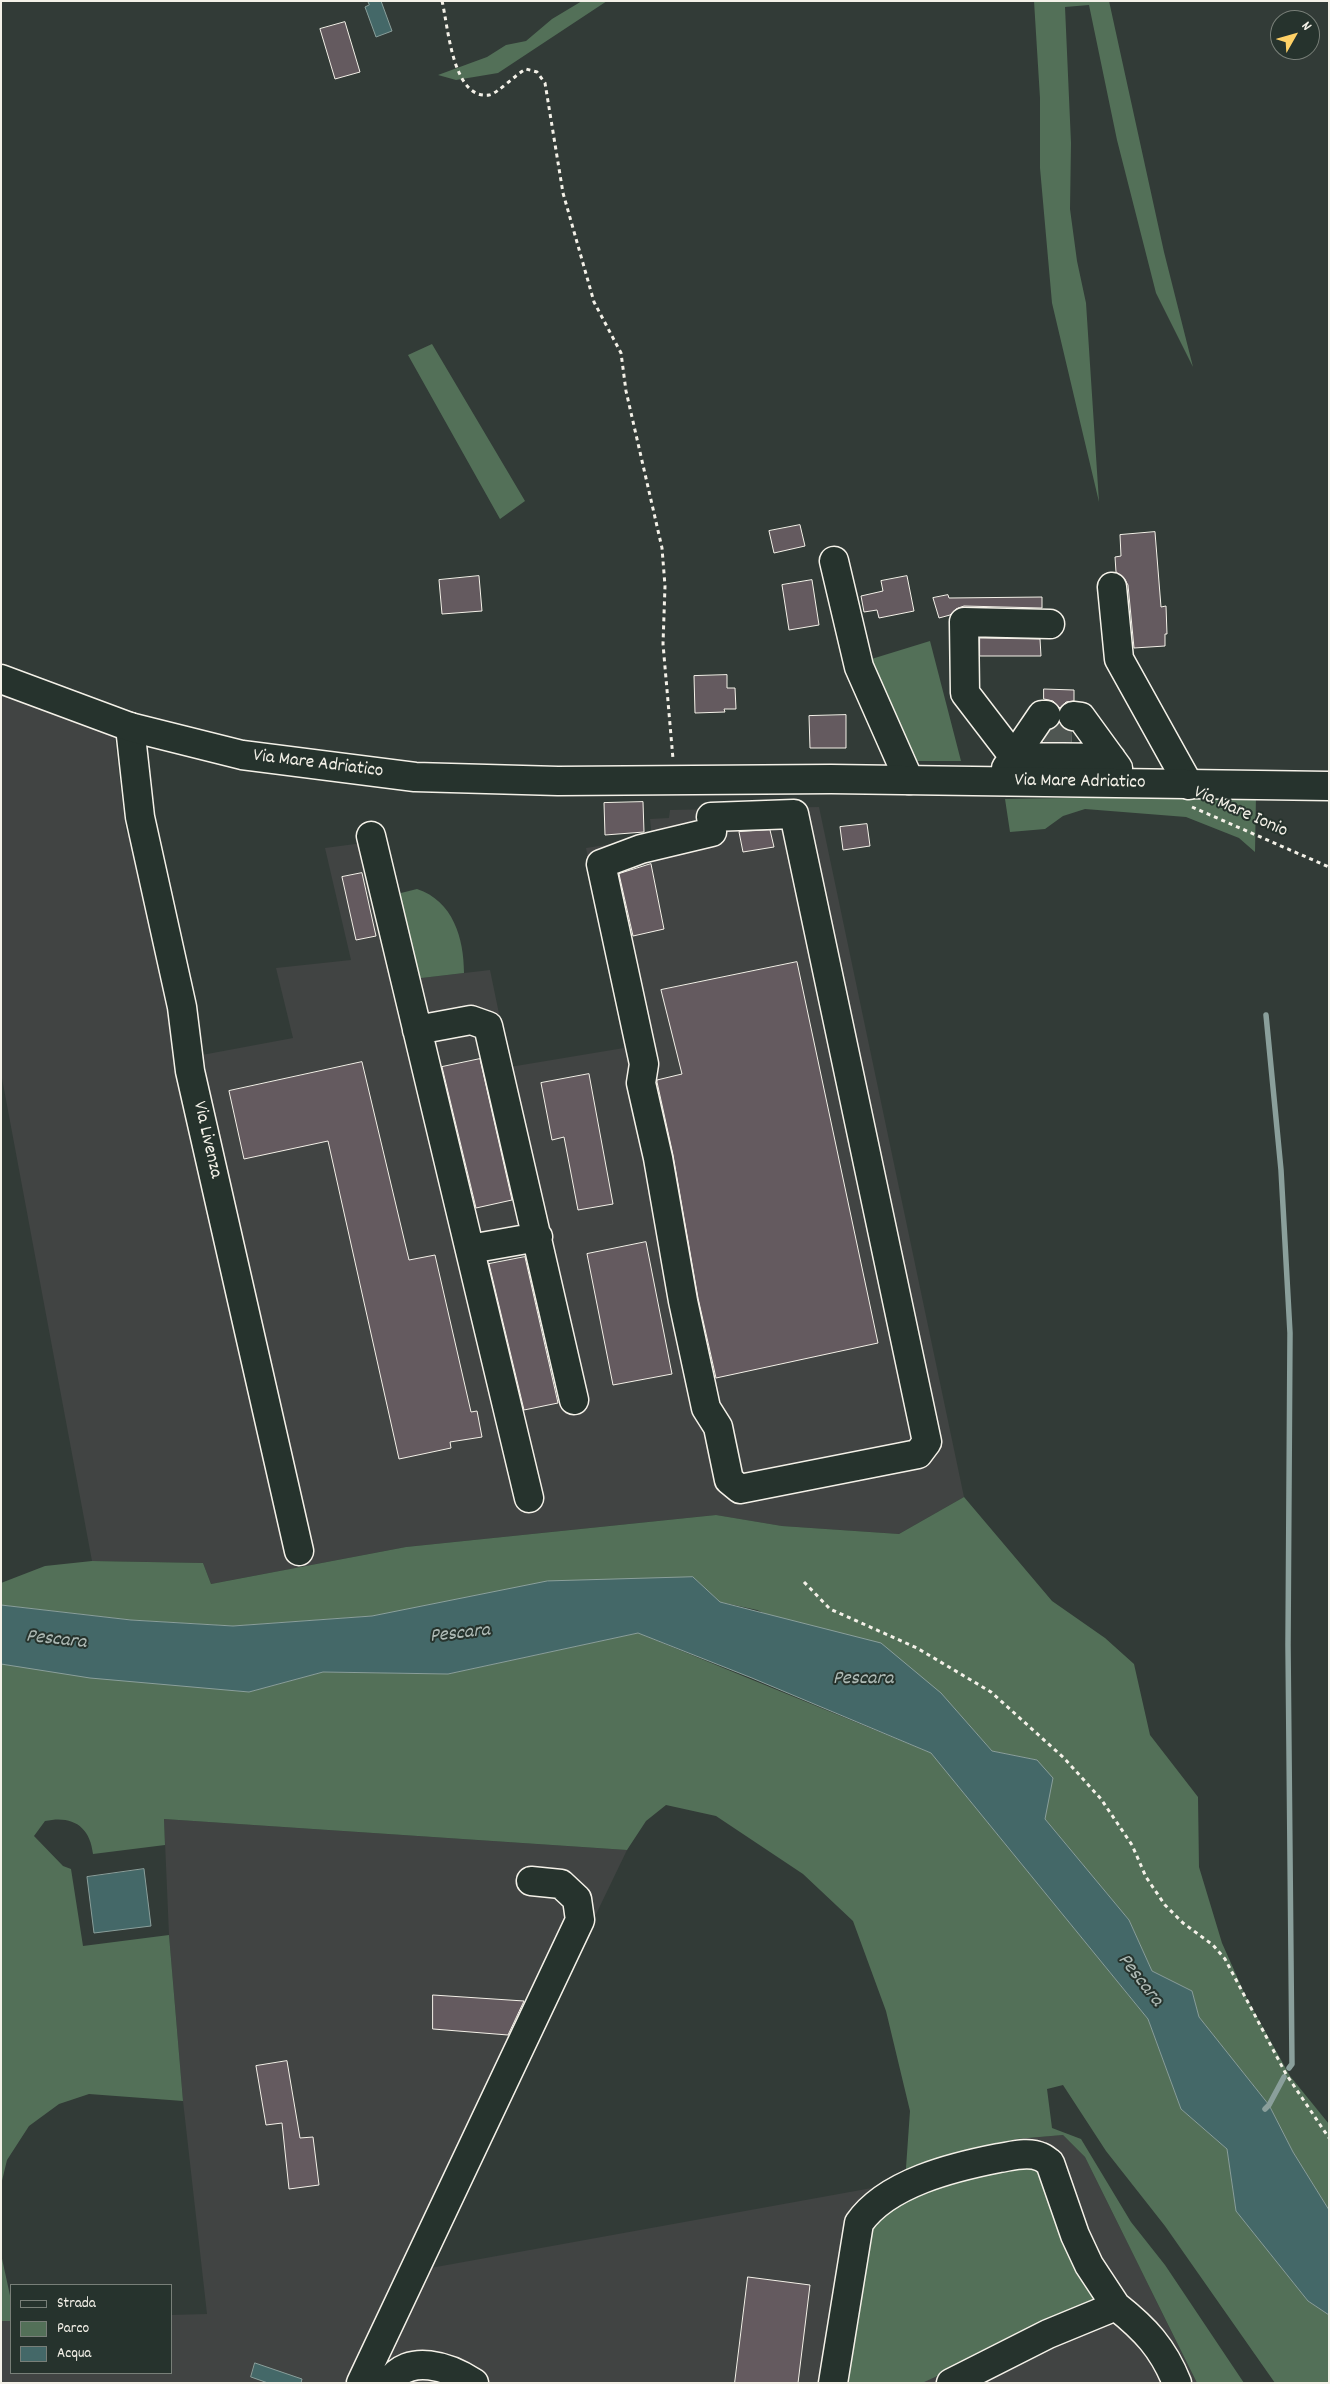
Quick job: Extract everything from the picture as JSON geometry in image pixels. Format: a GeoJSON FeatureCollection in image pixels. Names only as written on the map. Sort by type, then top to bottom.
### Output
{"type":"FeatureCollection","features":[{"type":"Feature","properties":{"kind":"main road"},"geometry":{"type":"LineString","coordinates":[[834,561],[859,666],[910,780]]}},
{"type":"Feature","properties":{"kind":"main road"},"geometry":{"type":"LineString","coordinates":[[1112,587],[1118,660],[1187,795]]}},
{"type":"Feature","properties":{"kind":"main road"},"geometry":{"type":"LineString","coordinates":[[1014,757],[965,694],[964,622],[1050,624]]}},
{"type":"Feature","properties":{"kind":"main road","name":"Via Mare Adriatico"},"geometry":{"type":"LineString","coordinates":[[1,679],[130,726],[242,755],[415,777],[558,780],[674,779],[710,803]]}},
{"type":"Feature","properties":{"kind":"main road","name":"Via Livenza"},"geometry":{"type":"LineString","coordinates":[[130,726],[140,817],[182,1006],[190,1071],[298,1551]]}},
{"type":"Feature","properties":{"kind":"main road"},"geometry":{"type":"LineString","coordinates":[[997,782],[1014,757],[1040,727]]}},
{"type":"Feature","properties":{"kind":"main road"},"geometry":{"type":"LineString","coordinates":[[1080,728],[1111,758],[1129,784]]}},
{"type":"Feature","properties":{"kind":"main road"},"geometry":{"type":"LineString","coordinates":[[1014,757],[1111,758]]}},
{"type":"Feature","properties":{"kind":"main road","name":"Via Mare Adriatico"},"geometry":{"type":"LineString","coordinates":[[646,779],[671,795],[710,803],[784,796],[831,779],[1129,784],[1187,795],[1329,786]]}},
{"type":"Feature","properties":{"kind":"main road"},"geometry":{"type":"LineString","coordinates":[[710,803],[641,849],[601,864],[644,1064],[641,1083],[658,1158],[682,1301],[706,1408],[718,1427],[729,1480],[740,1489],[918,1454],[927,1442],[784,796]]}},
{"type":"Feature","properties":{"kind":"main road"},"geometry":{"type":"LineString","coordinates":[[371,836],[529,1498]]}},
{"type":"Feature","properties":{"kind":"main road"},"geometry":{"type":"LineString","coordinates":[[417,1030],[471,1020],[488,1026],[574,1400]]}},
{"type":"Feature","properties":{"kind":"main road"},"geometry":{"type":"LineString","coordinates":[[470,1249],[538,1237]]}},
{"type":"Feature","properties":{"kind":"main road"},"geometry":{"type":"LineString","coordinates":[[361,2383],[580,1920],[577,1899],[561,1884],[531,1880]]}},
{"type":"Feature","properties":{"kind":"main road"},"geometry":{"type":"LineString","coordinates":[[833,2383],[859,2223],[867,2212],[895,2192],[964,2165],[1031,2154],[1041,2157],[1050,2163],[1075,2235],[1089,2265],[1116,2306],[1144,2329],[1169,2361],[1177,2383]]}},
{"type":"Feature","properties":{"kind":"main road"},"geometry":{"type":"LineString","coordinates":[[951,2383],[1048,2334],[1116,2306]]}},
{"type":"Feature","properties":{"kind":"main road"},"geometry":{"type":"LineString","coordinates":[[389,2383],[405,2368],[420,2365],[439,2366],[462,2375],[474,2383]]}},
{"type":"Feature","properties":{"kind":"path"},"geometry":{"type":"LineString","coordinates":[[442,1],[452,56],[458,74],[468,86],[479,94],[488,95],[498,92],[506,82],[526,69],[537,72],[545,83],[563,193],[594,302],[621,353],[626,391],[662,548],[665,586],[663,644],[674,779]]}},
{"type":"Feature","properties":{"kind":"path","name":"Via Mare Ionio"},"geometry":{"type":"LineString","coordinates":[[1187,795],[1329,867]]}},
{"type":"Feature","properties":{"kind":"path"},"geometry":{"type":"LineString","coordinates":[[804,1582],[830,1608],[917,1648],[991,1692],[1064,1758],[1101,1799],[1132,1845],[1146,1876],[1165,1905],[1182,1924],[1213,1945],[1225,1959],[1282,2068],[1329,2138]]}},
{"type":"Feature","properties":{"kind":"shaded area"},"geometry":{"type":"Polygon","coordinates":[[[2,694],[114,732],[126,833],[155,846],[202,1055],[293,1038],[276,968],[351,960],[325,848],[378,841],[413,979],[490,970],[510,1067],[624,1048],[586,848],[652,838],[650,819],[669,818],[670,810],[819,807],[964,1497],[899,1534],[782,1526],[716,1515],[406,1547],[211,1584],[203,1563],[92,1561],[1,1073],[2,694]]]}},
{"type":"Feature","properties":{"kind":"shaded area"},"geometry":{"type":"Polygon","coordinates":[[[164,1819],[627,1850],[425,2269],[905,2182],[951,2158],[1016,2139],[1063,2135],[1085,2157],[1197,2383],[1,2383],[1,2321],[10,2321],[10,2374],[172,2374],[172,2315],[207,2314],[183,2101],[169,1935],[164,1819]]]}},
{"type":"Feature","properties":{"kind":"green space"},"geometry":{"type":"Polygon","coordinates":[[[582,1],[607,1],[498,73],[456,80],[438,75],[487,57],[506,45],[526,41],[552,19],[582,1]]]}},
{"type":"Feature","properties":{"kind":"green space"},"geometry":{"type":"Polygon","coordinates":[[[1034,1],[1109,1],[1164,252],[1193,367],[1156,293],[1117,140],[1089,5],[1065,7],[1071,143],[1070,209],[1077,261],[1086,303],[1099,502],[1052,303],[1040,168],[1040,98],[1034,1]]]}},
{"type":"Feature","properties":{"kind":"green space"},"geometry":{"type":"Polygon","coordinates":[[[432,344],[525,501],[500,519],[408,355],[432,344]]]}},
{"type":"Feature","properties":{"kind":"green space"},"geometry":{"type":"Polygon","coordinates":[[[930,641],[961,761],[909,761],[865,661],[930,641]]]}},
{"type":"Feature","properties":{"kind":"green space"},"geometry":{"type":"Polygon","coordinates":[[[1256,795],[1255,852],[1239,838],[1186,817],[1085,809],[1063,816],[1045,829],[1010,832],[1005,799],[1256,795]]]}},
{"type":"Feature","properties":{"kind":"green space"},"geometry":{"type":"Polygon","coordinates":[[[417,889],[440,902],[454,922],[462,947],[464,973],[413,979],[394,903],[401,893],[417,889]]]}},
{"type":"Feature","properties":{"kind":"green space"},"geometry":{"type":"Polygon","coordinates":[[[964,1497],[1052,1601],[1105,1638],[1134,1664],[1150,1735],[1198,1797],[1199,1867],[1222,1943],[1246,1997],[1290,2076],[1329,2124],[1329,2210],[1293,2152],[1269,2105],[1199,2017],[1192,1991],[1152,1971],[1129,1920],[1045,1819],[1037,1760],[992,1751],[941,1693],[757,1610],[720,1602],[693,1577],[372,1616],[233,1626],[131,1620],[1,1605],[1,1583],[45,1566],[92,1561],[203,1563],[211,1584],[406,1547],[716,1515],[782,1526],[899,1534],[964,1497]]]}},
{"type":"Feature","properties":{"kind":"green space"},"geometry":{"type":"Polygon","coordinates":[[[638,1633],[931,1753],[1148,2019],[1181,2109],[1227,2149],[1236,2211],[1308,2301],[1329,2315],[1329,2383],[1275,2383],[1165,2226],[1106,2151],[1063,2085],[1047,2089],[1052,2128],[1081,2139],[1131,2222],[1165,2265],[1244,2383],[1197,2383],[1085,2157],[1063,2135],[1016,2139],[951,2158],[905,2182],[910,2111],[886,2011],[853,1921],[803,1874],[716,1816],[666,1805],[646,1821],[627,1850],[164,1819],[165,1845],[93,1854],[88,1836],[78,1825],[71,1821],[63,1820],[45,1821],[34,1836],[63,1866],[71,1869],[83,1946],[169,1935],[183,2101],[89,2094],[59,2104],[29,2126],[7,2160],[1,2185],[1,1664],[249,1692],[323,1672],[448,1674],[638,1633]]]}},
{"type":"Feature","properties":{"kind":"green space"},"geometry":{"type":"Polygon","coordinates":[[[1045,2167],[1104,2300],[922,2383],[839,2383],[854,2274],[879,2212],[929,2184],[1003,2170],[1045,2167]]]}},
{"type":"Feature","properties":{"kind":"green space"},"geometry":{"type":"Polygon","coordinates":[[[1,2254],[10,2295],[10,2321],[1,2321],[1,2254]]]}},
{"type":"Feature","properties":{"kind":"water"},"geometry":{"type":"Polygon","coordinates":[[[368,1],[381,1],[392,31],[376,37],[365,7],[369,5],[368,1]]]}},
{"type":"Feature","properties":{"kind":"water","name":"Pescara"},"geometry":{"type":"Polygon","coordinates":[[[693,1577],[720,1602],[881,1643],[941,1693],[992,1751],[1037,1760],[1053,1778],[1045,1819],[1129,1920],[1152,1971],[1192,1991],[1199,2017],[1269,2105],[1293,2152],[1329,2210],[1329,2315],[1308,2301],[1236,2211],[1227,2149],[1181,2109],[1148,2019],[931,1753],[752,1678],[638,1633],[448,1674],[323,1672],[249,1692],[90,1678],[1,1664],[1,1605],[131,1620],[233,1626],[372,1616],[547,1581],[693,1577]]]}},
{"type":"Feature","properties":{"kind":"water"},"geometry":{"type":"Polygon","coordinates":[[[144,1869],[151,1926],[94,1933],[87,1877],[144,1869]]]}},
{"type":"Feature","properties":{"kind":"water"},"geometry":{"type":"Polygon","coordinates":[[[255,2363],[302,2379],[301,2383],[268,2383],[251,2377],[255,2363]]]}},
{"type":"Feature","properties":{"kind":"building"},"geometry":{"type":"Polygon","coordinates":[[[345,22],[360,72],[335,79],[320,29],[345,22]]]}},
{"type":"Feature","properties":{"kind":"building"},"geometry":{"type":"Polygon","coordinates":[[[800,525],[805,546],[774,553],[769,531],[800,525]]]}},
{"type":"Feature","properties":{"kind":"building"},"geometry":{"type":"Polygon","coordinates":[[[1155,532],[1161,607],[1166,606],[1167,634],[1165,634],[1165,646],[1134,648],[1128,585],[1124,578],[1116,572],[1115,557],[1121,556],[1120,535],[1155,532]]]}},
{"type":"Feature","properties":{"kind":"building"},"geometry":{"type":"Polygon","coordinates":[[[479,576],[482,611],[442,614],[439,580],[479,576]]]}},
{"type":"Feature","properties":{"kind":"building"},"geometry":{"type":"Polygon","coordinates":[[[907,576],[914,611],[879,618],[877,610],[864,612],[861,596],[883,591],[881,581],[907,576]]]}},
{"type":"Feature","properties":{"kind":"building"},"geometry":{"type":"Polygon","coordinates":[[[812,580],[819,625],[789,630],[782,585],[812,580]]]}},
{"type":"Feature","properties":{"kind":"building"},"geometry":{"type":"Polygon","coordinates":[[[948,595],[949,598],[1042,597],[1042,608],[964,606],[956,609],[950,615],[939,618],[933,598],[948,595]]]}},
{"type":"Feature","properties":{"kind":"building"},"geometry":{"type":"Polygon","coordinates":[[[980,638],[1040,639],[1041,656],[980,656],[980,638]]]}},
{"type":"Feature","properties":{"kind":"building"},"geometry":{"type":"Polygon","coordinates":[[[727,675],[727,688],[735,688],[736,709],[724,709],[725,712],[695,713],[694,676],[727,675]]]}},
{"type":"Feature","properties":{"kind":"building"},"geometry":{"type":"Polygon","coordinates":[[[1044,689],[1074,690],[1074,701],[1066,702],[1060,708],[1053,701],[1044,699],[1044,689]]]}},
{"type":"Feature","properties":{"kind":"building"},"geometry":{"type":"Polygon","coordinates":[[[846,715],[846,748],[810,748],[809,716],[846,715]]]}},
{"type":"Feature","properties":{"kind":"building"},"geometry":{"type":"Polygon","coordinates":[[[1059,723],[1064,729],[1071,731],[1071,742],[1046,742],[1046,737],[1051,729],[1059,723]]]}},
{"type":"Feature","properties":{"kind":"building"},"geometry":{"type":"Polygon","coordinates":[[[643,802],[644,832],[605,835],[604,803],[643,802]]]}},
{"type":"Feature","properties":{"kind":"building"},"geometry":{"type":"Polygon","coordinates":[[[867,824],[870,846],[843,850],[840,827],[867,824]]]}},
{"type":"Feature","properties":{"kind":"building"},"geometry":{"type":"Polygon","coordinates":[[[770,830],[774,847],[743,852],[739,832],[770,830]]]}},
{"type":"Feature","properties":{"kind":"building"},"geometry":{"type":"Polygon","coordinates":[[[651,864],[664,929],[633,936],[619,874],[651,864]]]}},
{"type":"Feature","properties":{"kind":"building"},"geometry":{"type":"Polygon","coordinates":[[[362,873],[376,936],[356,940],[342,877],[362,873]]]}},
{"type":"Feature","properties":{"kind":"building"},"geometry":{"type":"Polygon","coordinates":[[[797,962],[878,1343],[716,1378],[698,1298],[673,1155],[657,1082],[657,1080],[682,1074],[661,990],[797,962]]]}},
{"type":"Feature","properties":{"kind":"building"},"geometry":{"type":"Polygon","coordinates":[[[480,1059],[512,1200],[476,1208],[442,1067],[480,1059]]]}},
{"type":"Feature","properties":{"kind":"building"},"geometry":{"type":"Polygon","coordinates":[[[362,1062],[409,1260],[435,1255],[471,1412],[477,1411],[482,1437],[450,1442],[451,1448],[399,1459],[328,1141],[244,1159],[229,1091],[362,1062]]]}},
{"type":"Feature","properties":{"kind":"building"},"geometry":{"type":"Polygon","coordinates":[[[589,1074],[613,1204],[578,1210],[564,1137],[552,1140],[541,1083],[589,1074]]]}},
{"type":"Feature","properties":{"kind":"building"},"geometry":{"type":"Polygon","coordinates":[[[646,1242],[672,1374],[613,1385],[587,1254],[646,1242]]]}},
{"type":"Feature","properties":{"kind":"building"},"geometry":{"type":"Polygon","coordinates":[[[525,1257],[558,1403],[524,1410],[489,1264],[525,1257]]]}},
{"type":"Feature","properties":{"kind":"building"},"geometry":{"type":"Polygon","coordinates":[[[433,1995],[524,2001],[508,2035],[433,2029],[433,1995]]]}},
{"type":"Feature","properties":{"kind":"building"},"geometry":{"type":"Polygon","coordinates":[[[287,2061],[300,2138],[313,2137],[319,2185],[289,2189],[282,2123],[266,2125],[256,2066],[287,2061]]]}},
{"type":"Feature","properties":{"kind":"building"},"geometry":{"type":"Polygon","coordinates":[[[748,2277],[810,2285],[798,2383],[735,2383],[748,2277]]]}},
{"type":"Feature","properties":{"kind":"waterway"},"geometry":{"type":"LineString","coordinates":[[1266,1015],[1281,1170],[1290,1333],[1288,1645],[1292,2064],[1289,2068]]}},
{"type":"Feature","properties":{"kind":"waterway"},"geometry":{"type":"LineString","coordinates":[[1265,2109],[1284,2077]]}},
{"type":"Feature","properties":{"kind":"tunnel"},"geometry":{"type":"LineString","coordinates":[[1044,732],[1073,733]]}}]}
